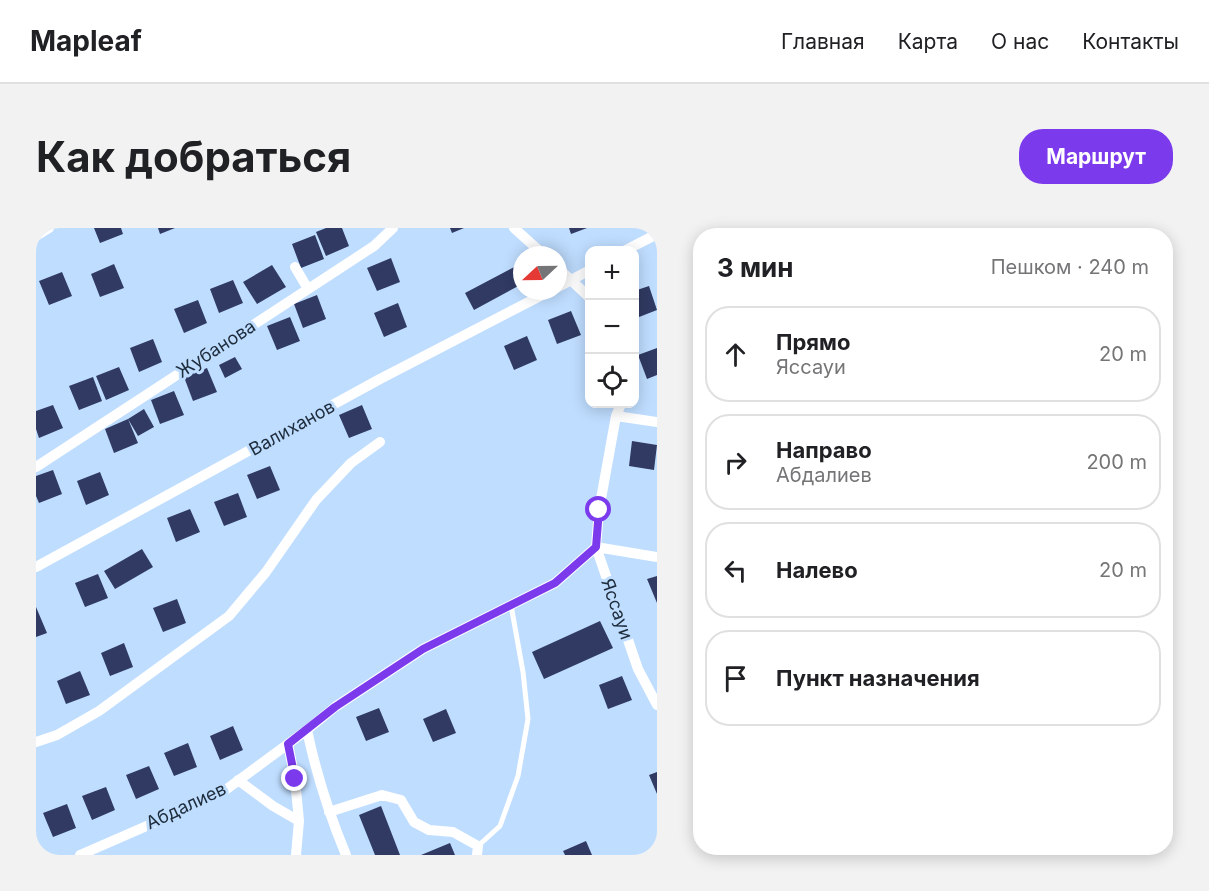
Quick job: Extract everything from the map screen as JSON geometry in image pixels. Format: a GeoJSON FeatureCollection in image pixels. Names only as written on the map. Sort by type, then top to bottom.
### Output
{"type":"FeatureCollection","features":[{"type":"Feature","properties":{"kind":"street"},"geometry":{"type":"LineString","coordinates":[[36,236],[50,228]]}},
{"type":"Feature","properties":{"kind":"street","name":"Жубанова"},"geometry":{"type":"LineString","coordinates":[[36,467],[374,246],[393,228]]}},
{"type":"Feature","properties":{"kind":"street"},"geometry":{"type":"LineString","coordinates":[[514,228],[534,246]]}},
{"type":"Feature","properties":{"kind":"street"},"geometry":{"type":"LineString","coordinates":[[634,246],[657,234]]}},
{"type":"Feature","properties":{"kind":"street"},"geometry":{"type":"LineString","coordinates":[[296,267],[308,289]]}},
{"type":"Feature","properties":{"kind":"street"},"geometry":{"type":"LineString","coordinates":[[567,282],[585,273]]}},
{"type":"Feature","properties":{"kind":"street"},"geometry":{"type":"LineString","coordinates":[[567,276],[585,293]]}},
{"type":"Feature","properties":{"kind":"street","name":"Валиханов"},"geometry":{"type":"LineString","coordinates":[[36,567],[380,379],[533,300]]}},
{"type":"Feature","properties":{"kind":"street","name":"Яссауи"},"geometry":{"type":"LineString","coordinates":[[619,408],[599,510],[596,547],[638,669],[657,705]]}},
{"type":"Feature","properties":{"kind":"street"},"geometry":{"type":"LineString","coordinates":[[616,416],[657,422]]}},
{"type":"Feature","properties":{"kind":"street"},"geometry":{"type":"LineString","coordinates":[[36,742],[57,735],[99,711],[229,616],[266,572],[316,500],[351,463],[380,442]]}},
{"type":"Feature","properties":{"kind":"street"},"geometry":{"type":"LineString","coordinates":[[596,547],[657,557]]}},
{"type":"Feature","properties":{"kind":"street","name":"Абдалиев"},"geometry":{"type":"LineString","coordinates":[[80,855],[220,794],[335,707],[423,649],[555,583],[596,547]]}},
{"type":"Feature","properties":{"kind":"street"},"geometry":{"type":"LineString","coordinates":[[307,730],[314,765],[329,813],[346,855]]}},
{"type":"Feature","properties":{"kind":"street"},"geometry":{"type":"LineString","coordinates":[[288,744],[295,779],[298,821],[296,855]]}},
{"type":"Feature","properties":{"kind":"street"},"geometry":{"type":"LineString","coordinates":[[238,780],[298,821]]}},
{"type":"Feature","properties":{"kind":"street"},"geometry":{"type":"LineString","coordinates":[[329,813],[382,795],[401,800],[414,822],[429,830],[453,832],[478,851]]}},
{"type":"Feature","properties":{"kind":"lane"},"geometry":{"type":"LineString","coordinates":[[478,851],[500,826],[518,776],[528,719],[523,672],[511,605]]}},
{"type":"Feature","properties":{"kind":"building"},"geometry":{"type":"Polygon","coordinates":[[[94,228],[121,228],[123,234],[100,243],[94,228]]]}},
{"type":"Feature","properties":{"kind":"building"},"geometry":{"type":"Polygon","coordinates":[[[158,228],[175,228],[160,234],[158,228]]]}},
{"type":"Feature","properties":{"kind":"building"},"geometry":{"type":"Polygon","coordinates":[[[326,228],[342,228],[349,246],[326,256],[316,232],[326,228]]]}},
{"type":"Feature","properties":{"kind":"building"},"geometry":{"type":"Polygon","coordinates":[[[450,228],[464,228],[452,233],[450,228]]]}},
{"type":"Feature","properties":{"kind":"building"},"geometry":{"type":"Polygon","coordinates":[[[569,228],[587,228],[571,234],[569,228]]]}},
{"type":"Feature","properties":{"kind":"building"},"geometry":{"type":"Polygon","coordinates":[[[315,235],[324,259],[301,268],[292,244],[315,235]]]}},
{"type":"Feature","properties":{"kind":"building"},"geometry":{"type":"Polygon","coordinates":[[[391,258],[400,282],[377,291],[367,268],[391,258]]]}},
{"type":"Feature","properties":{"kind":"building"},"geometry":{"type":"Polygon","coordinates":[[[114,264],[124,288],[100,297],[91,274],[114,264]]]}},
{"type":"Feature","properties":{"kind":"building"},"geometry":{"type":"Polygon","coordinates":[[[272,265],[286,287],[257,304],[243,282],[272,265]]]}},
{"type":"Feature","properties":{"kind":"building"},"geometry":{"type":"Polygon","coordinates":[[[513,268],[513,289],[474,310],[465,293],[513,268]]]}},
{"type":"Feature","properties":{"kind":"building"},"geometry":{"type":"Polygon","coordinates":[[[62,272],[72,296],[49,305],[39,281],[62,272]]]}},
{"type":"Feature","properties":{"kind":"building"},"geometry":{"type":"Polygon","coordinates":[[[233,280],[243,303],[219,313],[210,289],[233,280]]]}},
{"type":"Feature","properties":{"kind":"building"},"geometry":{"type":"Polygon","coordinates":[[[649,286],[657,310],[639,317],[639,300],[639,289],[649,286]]]}},
{"type":"Feature","properties":{"kind":"building"},"geometry":{"type":"Polygon","coordinates":[[[317,295],[326,319],[303,328],[294,304],[317,295]]]}},
{"type":"Feature","properties":{"kind":"building"},"geometry":{"type":"Polygon","coordinates":[[[198,300],[207,323],[184,333],[174,309],[198,300]]]}},
{"type":"Feature","properties":{"kind":"building"},"geometry":{"type":"Polygon","coordinates":[[[398,303],[407,327],[384,337],[374,313],[398,303]]]}},
{"type":"Feature","properties":{"kind":"building"},"geometry":{"type":"Polygon","coordinates":[[[571,311],[581,335],[557,344],[548,320],[571,311]]]}},
{"type":"Feature","properties":{"kind":"building"},"geometry":{"type":"Polygon","coordinates":[[[290,317],[300,341],[277,350],[267,326],[290,317]]]}},
{"type":"Feature","properties":{"kind":"building"},"geometry":{"type":"Polygon","coordinates":[[[527,336],[537,360],[514,370],[504,346],[527,336]]]}},
{"type":"Feature","properties":{"kind":"building"},"geometry":{"type":"Polygon","coordinates":[[[153,339],[162,362],[139,372],[130,348],[153,339]]]}},
{"type":"Feature","properties":{"kind":"building"},"geometry":{"type":"Polygon","coordinates":[[[657,348],[657,375],[647,379],[639,355],[657,348]]]}},
{"type":"Feature","properties":{"kind":"building"},"geometry":{"type":"Polygon","coordinates":[[[235,357],[242,369],[225,378],[219,365],[235,357]]]}},
{"type":"Feature","properties":{"kind":"building"},"geometry":{"type":"Polygon","coordinates":[[[119,367],[129,390],[106,400],[96,376],[119,367]]]}},
{"type":"Feature","properties":{"kind":"building"},"geometry":{"type":"Polygon","coordinates":[[[207,368],[217,392],[193,401],[184,377],[207,368]]]}},
{"type":"Feature","properties":{"kind":"building"},"geometry":{"type":"Polygon","coordinates":[[[93,377],[102,401],[79,410],[69,386],[93,377]]]}},
{"type":"Feature","properties":{"kind":"building"},"geometry":{"type":"Polygon","coordinates":[[[174,391],[184,415],[160,424],[151,400],[174,391]]]}},
{"type":"Feature","properties":{"kind":"building"},"geometry":{"type":"Polygon","coordinates":[[[53,405],[63,428],[39,438],[36,429],[36,411],[53,405]]]}},
{"type":"Feature","properties":{"kind":"building"},"geometry":{"type":"Polygon","coordinates":[[[362,405],[372,429],[349,438],[339,415],[362,405]]]}},
{"type":"Feature","properties":{"kind":"building"},"geometry":{"type":"Polygon","coordinates":[[[144,409],[154,427],[138,436],[128,419],[144,409]]]}},
{"type":"Feature","properties":{"kind":"building"},"geometry":{"type":"Polygon","coordinates":[[[128,419],[138,443],[114,453],[105,429],[128,419]]]}},
{"type":"Feature","properties":{"kind":"building"},"geometry":{"type":"Polygon","coordinates":[[[632,441],[657,445],[654,470],[629,466],[632,441]]]}},
{"type":"Feature","properties":{"kind":"building"},"geometry":{"type":"Polygon","coordinates":[[[270,466],[280,490],[257,499],[247,475],[270,466]]]}},
{"type":"Feature","properties":{"kind":"building"},"geometry":{"type":"Polygon","coordinates":[[[53,470],[62,494],[39,503],[36,496],[36,476],[53,470]]]}},
{"type":"Feature","properties":{"kind":"building"},"geometry":{"type":"Polygon","coordinates":[[[100,472],[109,495],[86,505],[77,481],[100,472]]]}},
{"type":"Feature","properties":{"kind":"building"},"geometry":{"type":"Polygon","coordinates":[[[238,493],[247,517],[224,526],[214,502],[238,493]]]}},
{"type":"Feature","properties":{"kind":"building"},"geometry":{"type":"Polygon","coordinates":[[[190,509],[200,532],[176,542],[167,518],[190,509]]]}},
{"type":"Feature","properties":{"kind":"building"},"geometry":{"type":"Polygon","coordinates":[[[142,549],[153,567],[115,589],[104,571],[142,549]]]}},
{"type":"Feature","properties":{"kind":"building"},"geometry":{"type":"Polygon","coordinates":[[[98,574],[108,598],[85,607],[75,583],[98,574]]]}},
{"type":"Feature","properties":{"kind":"building"},"geometry":{"type":"Polygon","coordinates":[[[657,576],[657,603],[647,579],[657,576]]]}},
{"type":"Feature","properties":{"kind":"building"},"geometry":{"type":"Polygon","coordinates":[[[177,599],[186,623],[163,632],[153,608],[177,599]]]}},
{"type":"Feature","properties":{"kind":"building"},"geometry":{"type":"Polygon","coordinates":[[[36,607],[47,633],[36,637],[36,607]]]}},
{"type":"Feature","properties":{"kind":"building"},"geometry":{"type":"Polygon","coordinates":[[[600,621],[613,648],[544,679],[532,652],[600,621]]]}},
{"type":"Feature","properties":{"kind":"building"},"geometry":{"type":"Polygon","coordinates":[[[124,643],[133,667],[110,676],[101,653],[124,643]]]}},
{"type":"Feature","properties":{"kind":"building"},"geometry":{"type":"Polygon","coordinates":[[[80,671],[90,695],[66,704],[57,681],[80,671]]]}},
{"type":"Feature","properties":{"kind":"building"},"geometry":{"type":"Polygon","coordinates":[[[622,676],[632,700],[608,709],[599,685],[622,676]]]}},
{"type":"Feature","properties":{"kind":"building"},"geometry":{"type":"Polygon","coordinates":[[[379,708],[389,732],[366,741],[356,717],[379,708]]]}},
{"type":"Feature","properties":{"kind":"building"},"geometry":{"type":"Polygon","coordinates":[[[446,709],[456,733],[433,742],[423,719],[446,709]]]}},
{"type":"Feature","properties":{"kind":"building"},"geometry":{"type":"Polygon","coordinates":[[[233,726],[243,750],[220,760],[210,736],[233,726]]]}},
{"type":"Feature","properties":{"kind":"building"},"geometry":{"type":"Polygon","coordinates":[[[188,743],[197,767],[174,776],[164,753],[188,743]]]}},
{"type":"Feature","properties":{"kind":"building"},"geometry":{"type":"Polygon","coordinates":[[[149,766],[159,789],[136,799],[126,775],[149,766]]]}},
{"type":"Feature","properties":{"kind":"building"},"geometry":{"type":"Polygon","coordinates":[[[657,772],[657,794],[649,775],[657,772]]]}},
{"type":"Feature","properties":{"kind":"building"},"geometry":{"type":"Polygon","coordinates":[[[106,787],[115,810],[92,820],[82,796],[106,787]]]}},
{"type":"Feature","properties":{"kind":"building"},"geometry":{"type":"Polygon","coordinates":[[[67,804],[76,828],[53,837],[43,813],[67,804]]]}},
{"type":"Feature","properties":{"kind":"building"},"geometry":{"type":"Polygon","coordinates":[[[381,806],[400,855],[375,855],[359,815],[381,806]]]}},
{"type":"Feature","properties":{"kind":"building"},"geometry":{"type":"Polygon","coordinates":[[[586,841],[592,855],[565,855],[563,851],[586,841]]]}},
{"type":"Feature","properties":{"kind":"building"},"geometry":{"type":"Polygon","coordinates":[[[450,843],[455,855],[421,855],[450,843]]]}},
{"type":"Feature","properties":{"kind":"route"},"geometry":{"type":"LineString","coordinates":[[295,779],[288,744],[335,707],[423,649],[555,583],[596,547],[599,510]]}}]}
